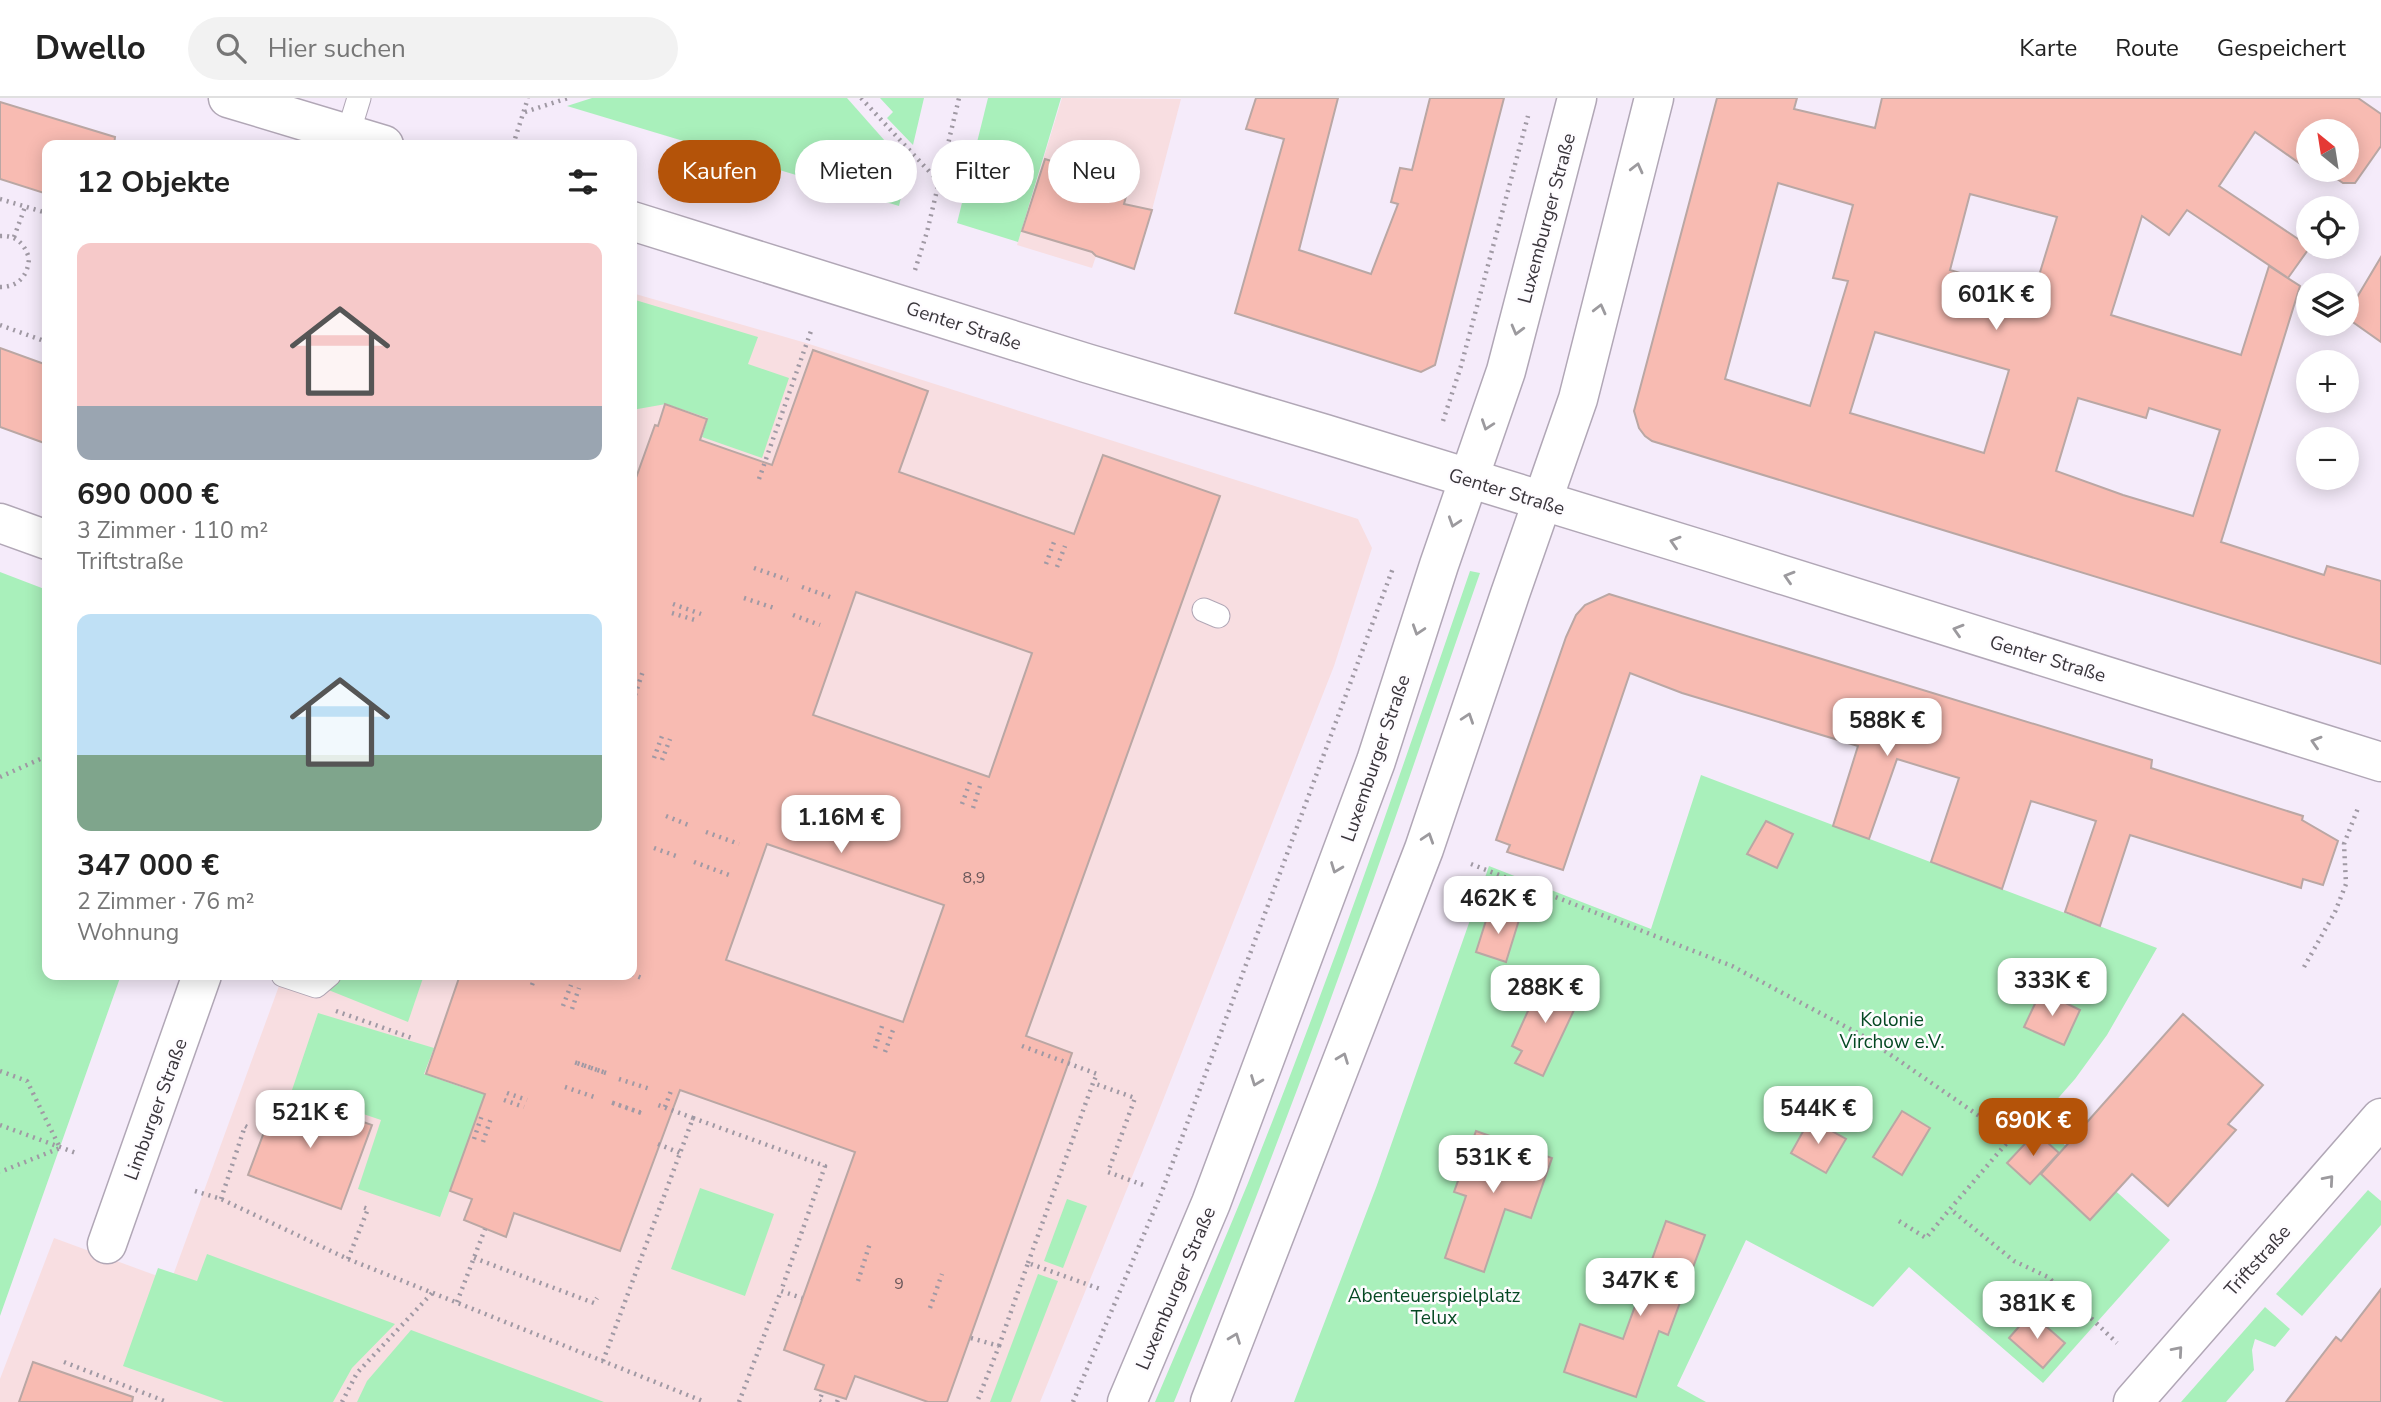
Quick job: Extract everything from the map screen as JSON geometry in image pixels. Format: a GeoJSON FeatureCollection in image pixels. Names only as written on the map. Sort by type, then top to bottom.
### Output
{"type":"FeatureCollection","features":[{"type":"Feature","properties":{"kind":"main road"},"geometry":{"type":"LineString","coordinates":[[228,98],[368,140]]}},
{"type":"Feature","properties":{"kind":"main road","name":"Luxemburger Straße"},"geometry":{"type":"LineString","coordinates":[[1127,1402],[1210,1203],[1376,761],[1506,370],[1577,98]]}},
{"type":"Feature","properties":{"kind":"main road"},"geometry":{"type":"LineString","coordinates":[[1210,1402],[1424,849],[1578,399],[1654,98]]}},
{"type":"Feature","properties":{"kind":"main road","name":"Genter Straße"},"geometry":{"type":"LineString","coordinates":[[637,223],[2381,762]]}},
{"type":"Feature","properties":{"kind":"main road"},"geometry":{"type":"LineString","coordinates":[[0,523],[42,538]]}},
{"type":"Feature","properties":{"kind":"main road","name":"Limburger Straße"},"geometry":{"type":"LineString","coordinates":[[107,1244],[200,980]]}},
{"type":"Feature","properties":{"kind":"main road","name":"Triftstraße"},"geometry":{"type":"LineString","coordinates":[[2133,1402],[2381,1118]]}},
{"type":"Feature","properties":{"kind":"lane"},"geometry":{"type":"LineString","coordinates":[[348,134],[359,98]]}},
{"type":"Feature","properties":{"kind":"lane"},"geometry":{"type":"LineString","coordinates":[[298,980],[316,986],[323,980]]}},
{"type":"Feature","properties":{"kind":"path"},"geometry":{"type":"LineString","coordinates":[[515,140],[528,98]]}},
{"type":"Feature","properties":{"kind":"path"},"geometry":{"type":"LineString","coordinates":[[524,112],[568,98]]}},
{"type":"Feature","properties":{"kind":"path"},"geometry":{"type":"LineString","coordinates":[[860,98],[931,173]]}},
{"type":"Feature","properties":{"kind":"path"},"geometry":{"type":"LineString","coordinates":[[949,140],[959,98]]}},
{"type":"Feature","properties":{"kind":"path"},"geometry":{"type":"LineString","coordinates":[[1461,366],[1529,111]]}},
{"type":"Feature","properties":{"kind":"path"},"geometry":{"type":"LineString","coordinates":[[0,199],[42,212]]}},
{"type":"Feature","properties":{"kind":"path"},"geometry":{"type":"LineString","coordinates":[[927,232],[934,203]]}},
{"type":"Feature","properties":{"kind":"path"},"geometry":{"type":"LineString","coordinates":[[14,237],[25,207]]}},
{"type":"Feature","properties":{"kind":"path"},"geometry":{"type":"LineString","coordinates":[[0,236],[14,237],[21,242],[29,258],[29,267],[20,281],[12,286],[0,287]]}},
{"type":"Feature","properties":{"kind":"path"},"geometry":{"type":"LineString","coordinates":[[0,325],[42,340]]}},
{"type":"Feature","properties":{"kind":"path"},"geometry":{"type":"LineString","coordinates":[[759,479],[811,331]]}},
{"type":"Feature","properties":{"kind":"path"},"geometry":{"type":"LineString","coordinates":[[1046,564],[1055,542]]}},
{"type":"Feature","properties":{"kind":"path"},"geometry":{"type":"LineString","coordinates":[[1057,568],[1065,547]]}},
{"type":"Feature","properties":{"kind":"path"},"geometry":{"type":"LineString","coordinates":[[1073,1402],[1161,1194],[1397,559]]}},
{"type":"Feature","properties":{"kind":"path"},"geometry":{"type":"LineString","coordinates":[[754,568],[788,580]]}},
{"type":"Feature","properties":{"kind":"path"},"geometry":{"type":"LineString","coordinates":[[803,586],[828,595]]}},
{"type":"Feature","properties":{"kind":"path"},"geometry":{"type":"LineString","coordinates":[[770,607],[744,598],[777,609]]}},
{"type":"Feature","properties":{"kind":"path"},"geometry":{"type":"LineString","coordinates":[[673,604],[701,614]]}},
{"type":"Feature","properties":{"kind":"path"},"geometry":{"type":"LineString","coordinates":[[672,613],[698,621]]}},
{"type":"Feature","properties":{"kind":"path"},"geometry":{"type":"LineString","coordinates":[[793,615],[818,624]]}},
{"type":"Feature","properties":{"kind":"path"},"geometry":{"type":"LineString","coordinates":[[637,689],[643,671]]}},
{"type":"Feature","properties":{"kind":"path"},"geometry":{"type":"LineString","coordinates":[[654,758],[662,736]]}},
{"type":"Feature","properties":{"kind":"path"},"geometry":{"type":"LineString","coordinates":[[662,760],[670,739]]}},
{"type":"Feature","properties":{"kind":"path"},"geometry":{"type":"LineString","coordinates":[[0,777],[42,758]]}},
{"type":"Feature","properties":{"kind":"path"},"geometry":{"type":"LineString","coordinates":[[962,804],[970,782]]}},
{"type":"Feature","properties":{"kind":"path"},"geometry":{"type":"LineString","coordinates":[[972,808],[980,786]]}},
{"type":"Feature","properties":{"kind":"path"},"geometry":{"type":"LineString","coordinates":[[2304,967],[2335,912],[2346,884],[2344,844],[2358,808]]}},
{"type":"Feature","properties":{"kind":"path"},"geometry":{"type":"LineString","coordinates":[[666,816],[691,826]]}},
{"type":"Feature","properties":{"kind":"path"},"geometry":{"type":"LineString","coordinates":[[706,832],[740,844]]}},
{"type":"Feature","properties":{"kind":"path"},"geometry":{"type":"LineString","coordinates":[[654,848],[679,857]]}},
{"type":"Feature","properties":{"kind":"path"},"geometry":{"type":"LineString","coordinates":[[694,862],[729,875]]}},
{"type":"Feature","properties":{"kind":"path"},"geometry":{"type":"LineString","coordinates":[[1471,864],[1732,966],[1865,1037],[2011,1138],[1926,1238],[1899,1221]]}},
{"type":"Feature","properties":{"kind":"path"},"geometry":{"type":"LineString","coordinates":[[637,976],[644,979]]}},
{"type":"Feature","properties":{"kind":"path"},"geometry":{"type":"LineString","coordinates":[[532,985],[534,980]]}},
{"type":"Feature","properties":{"kind":"path"},"geometry":{"type":"LineString","coordinates":[[564,1006],[571,985]]}},
{"type":"Feature","properties":{"kind":"path"},"geometry":{"type":"LineString","coordinates":[[572,1009],[579,988]]}},
{"type":"Feature","properties":{"kind":"path"},"geometry":{"type":"LineString","coordinates":[[331,1009],[412,1038]]}},
{"type":"Feature","properties":{"kind":"path"},"geometry":{"type":"LineString","coordinates":[[875,1048],[882,1026]]}},
{"type":"Feature","properties":{"kind":"path"},"geometry":{"type":"LineString","coordinates":[[885,1052],[893,1030]]}},
{"type":"Feature","properties":{"kind":"path"},"geometry":{"type":"LineString","coordinates":[[977,1402],[1097,1074],[1022,1046]]}},
{"type":"Feature","properties":{"kind":"path"},"geometry":{"type":"LineString","coordinates":[[574,1063],[606,1073]]}},
{"type":"Feature","properties":{"kind":"path"},"geometry":{"type":"LineString","coordinates":[[0,1071],[27,1081],[60,1148]]}},
{"type":"Feature","properties":{"kind":"path"},"geometry":{"type":"LineString","coordinates":[[618,1079],[650,1089]]}},
{"type":"Feature","properties":{"kind":"path"},"geometry":{"type":"LineString","coordinates":[[1094,1083],[1135,1098],[1108,1172],[1146,1186]]}},
{"type":"Feature","properties":{"kind":"path"},"geometry":{"type":"LineString","coordinates":[[597,1098],[565,1087],[597,1098]]}},
{"type":"Feature","properties":{"kind":"path"},"geometry":{"type":"LineString","coordinates":[[665,1107],[672,1088]]}},
{"type":"Feature","properties":{"kind":"path"},"geometry":{"type":"LineString","coordinates":[[507,1093],[527,1100]]}},
{"type":"Feature","properties":{"kind":"path"},"geometry":{"type":"LineString","coordinates":[[504,1100],[524,1107]]}},
{"type":"Feature","properties":{"kind":"path"},"geometry":{"type":"LineString","coordinates":[[641,1113],[610,1102],[641,1113]]}},
{"type":"Feature","properties":{"kind":"path"},"geometry":{"type":"LineString","coordinates":[[658,1105],[825,1166],[740,1402]]}},
{"type":"Feature","properties":{"kind":"path"},"geometry":{"type":"LineString","coordinates":[[474,1139],[482,1115]]}},
{"type":"Feature","properties":{"kind":"path"},"geometry":{"type":"LineString","coordinates":[[483,1142],[491,1118]]}},
{"type":"Feature","properties":{"kind":"path"},"geometry":{"type":"LineString","coordinates":[[603,1361],[693,1118]]}},
{"type":"Feature","properties":{"kind":"path"},"geometry":{"type":"LineString","coordinates":[[0,1125],[76,1153]]}},
{"type":"Feature","properties":{"kind":"path"},"geometry":{"type":"LineString","coordinates":[[221,1199],[245,1126],[249,1128]]}},
{"type":"Feature","properties":{"kind":"path"},"geometry":{"type":"LineString","coordinates":[[658,1144],[680,1153]]}},
{"type":"Feature","properties":{"kind":"path"},"geometry":{"type":"LineString","coordinates":[[0,1172],[60,1148]]}},
{"type":"Feature","properties":{"kind":"path"},"geometry":{"type":"LineString","coordinates":[[195,1191],[221,1199],[348,1259],[603,1361],[688,1399],[705,1402]]}},
{"type":"Feature","properties":{"kind":"path"},"geometry":{"type":"LineString","coordinates":[[348,1259],[368,1209],[360,1206]]}},
{"type":"Feature","properties":{"kind":"path"},"geometry":{"type":"LineString","coordinates":[[1950,1209],[2014,1261],[2048,1278],[2117,1343]]}},
{"type":"Feature","properties":{"kind":"path"},"geometry":{"type":"LineString","coordinates":[[457,1303],[485,1229]]}},
{"type":"Feature","properties":{"kind":"path"},"geometry":{"type":"LineString","coordinates":[[858,1281],[870,1243]]}},
{"type":"Feature","properties":{"kind":"path"},"geometry":{"type":"LineString","coordinates":[[474,1258],[594,1303],[597,1298]]}},
{"type":"Feature","properties":{"kind":"path"},"geometry":{"type":"LineString","coordinates":[[1028,1263],[1103,1290]]}},
{"type":"Feature","properties":{"kind":"path"},"geometry":{"type":"LineString","coordinates":[[930,1308],[942,1274]]}},
{"type":"Feature","properties":{"kind":"path"},"geometry":{"type":"LineString","coordinates":[[781,1291],[802,1298]]}},
{"type":"Feature","properties":{"kind":"path"},"geometry":{"type":"LineString","coordinates":[[342,1402],[357,1373],[433,1292]]}},
{"type":"Feature","properties":{"kind":"path"},"geometry":{"type":"LineString","coordinates":[[971,1338],[999,1346]]}},
{"type":"Feature","properties":{"kind":"path"},"geometry":{"type":"LineString","coordinates":[[64,1362],[167,1402]]}},
{"type":"Feature","properties":{"kind":"path"},"geometry":{"type":"LineString","coordinates":[[821,1402],[819,1401],[823,1391]]}},
{"type":"Feature","properties":{"kind":"shaded area"},"geometry":{"type":"Polygon","coordinates":[[[1062,98],[1181,99],[1152,210],[1096,256],[1092,268],[1017,245],[1030,203],[1034,203],[1034,189],[1048,144],[1048,203],[1140,203],[1140,140],[1049,140],[1062,98]]]}},
{"type":"Feature","properties":{"kind":"shaded area"},"geometry":{"type":"Polygon","coordinates":[[[637,294],[806,343],[1358,519],[1372,548],[1334,666],[1154,1123],[1040,1402],[0,1402],[0,1379],[54,1238],[171,1281],[281,980],[637,980],[637,294]]]}},
{"type":"Feature","properties":{"kind":"green space"},"geometry":{"type":"Polygon","coordinates":[[[592,98],[847,98],[884,140],[795,140],[795,175],[781,170],[781,140],[680,140],[567,106],[592,98]]]}},
{"type":"Feature","properties":{"kind":"green space"},"geometry":{"type":"Polygon","coordinates":[[[880,98],[924,98],[914,140],[908,140],[887,118],[893,112],[880,98]]]}},
{"type":"Feature","properties":{"kind":"green space"},"geometry":{"type":"Polygon","coordinates":[[[988,98],[1061,98],[1034,188],[1034,140],[978,140],[988,98]]]}},
{"type":"Feature","properties":{"kind":"green space"},"geometry":{"type":"Polygon","coordinates":[[[962,203],[1030,203],[1018,242],[957,223],[962,203]]]}},
{"type":"Feature","properties":{"kind":"green space"},"geometry":{"type":"Polygon","coordinates":[[[637,301],[758,337],[748,364],[789,378],[762,458],[702,437],[708,418],[666,404],[637,409],[637,301]]]}},
{"type":"Feature","properties":{"kind":"green space"},"geometry":{"type":"Polygon","coordinates":[[[1470,571],[1480,573],[1374,879],[1292,1104],[1174,1402],[1155,1402],[1248,1183],[1307,1031],[1470,571]]]}},
{"type":"Feature","properties":{"kind":"green space"},"geometry":{"type":"Polygon","coordinates":[[[0,572],[42,588],[42,980],[119,980],[0,1316],[0,572]]]}},
{"type":"Feature","properties":{"kind":"green space","name":"Kolonie Virchow e.V."},"geometry":{"type":"Polygon","coordinates":[[[1701,775],[2157,948],[2107,1035],[2075,1079],[2038,1121],[2170,1240],[2043,1383],[1909,1267],[1873,1307],[1746,1240],[1677,1386],[1706,1402],[1294,1402],[1377,1185],[1489,866],[1651,929],[1701,775]]]}},
{"type":"Feature","properties":{"kind":"green space"},"geometry":{"type":"Polygon","coordinates":[[[337,980],[422,980],[408,1022],[326,989],[337,980]]]}},
{"type":"Feature","properties":{"kind":"green space"},"geometry":{"type":"Polygon","coordinates":[[[318,1013],[434,1048],[424,1074],[470,1090],[479,1066],[494,1070],[440,1217],[358,1189],[381,1120],[292,1090],[318,1013]]]}},
{"type":"Feature","properties":{"kind":"green space"},"geometry":{"type":"Polygon","coordinates":[[[700,1188],[774,1214],[745,1296],[671,1269],[700,1188]]]}},
{"type":"Feature","properties":{"kind":"green space"},"geometry":{"type":"Polygon","coordinates":[[[2368,1190],[2381,1201],[2381,1225],[2302,1316],[2276,1294],[2368,1190]]]}},
{"type":"Feature","properties":{"kind":"green space"},"geometry":{"type":"Polygon","coordinates":[[[1067,1199],[1087,1206],[1063,1268],[1044,1261],[1067,1199]]]}},
{"type":"Feature","properties":{"kind":"green space"},"geometry":{"type":"Polygon","coordinates":[[[207,1254],[395,1324],[352,1368],[333,1402],[224,1402],[123,1366],[158,1268],[197,1281],[207,1254]]]}},
{"type":"Feature","properties":{"kind":"green space"},"geometry":{"type":"Polygon","coordinates":[[[1038,1274],[1058,1281],[1011,1402],[990,1402],[1038,1274]]]}},
{"type":"Feature","properties":{"kind":"green space"},"geometry":{"type":"Polygon","coordinates":[[[2265,1307],[2290,1329],[2275,1347],[2255,1339],[2252,1350],[2254,1370],[2226,1402],[2181,1402],[2265,1307]]]}},
{"type":"Feature","properties":{"kind":"green space"},"geometry":{"type":"Polygon","coordinates":[[[411,1330],[604,1402],[357,1402],[367,1381],[411,1330]]]}},
{"type":"Feature","properties":{"kind":"building"},"geometry":{"type":"Polygon","coordinates":[[[1256,98],[1338,98],[1299,250],[1371,274],[1398,204],[1391,202],[1400,168],[1412,170],[1430,98],[1504,98],[1435,365],[1421,372],[1235,313],[1284,139],[1246,129],[1256,98]]]}},
{"type":"Feature","properties":{"kind":"building"},"geometry":{"type":"Polygon","coordinates":[[[1717,98],[1797,98],[1794,109],[1875,128],[1882,98],[2358,98],[2381,114],[2381,146],[2359,177],[2359,119],[2296,119],[2296,161],[2255,132],[2219,186],[2296,238],[2296,259],[2301,259],[2288,278],[2187,210],[2169,235],[2142,216],[2111,315],[2241,355],[2269,266],[2296,283],[2296,299],[2221,542],[2324,575],[2327,566],[2381,581],[2381,664],[1652,441],[1639,428],[1634,411],[1717,98]],[[1778,183],[1725,379],[1810,406],[1848,281],[1833,278],[1853,205],[1778,183]],[[1970,194],[1950,270],[2033,295],[2057,217],[1970,194]],[[1875,332],[1850,413],[1984,453],[2009,370],[1875,332]],[[2078,398],[2056,471],[2193,516],[2220,430],[2149,408],[2146,418],[2078,398]]]}},
{"type":"Feature","properties":{"kind":"building"},"geometry":{"type":"Polygon","coordinates":[[[0,102],[115,137],[115,140],[42,140],[42,192],[0,179],[0,102]]]}},
{"type":"Feature","properties":{"kind":"building"},"geometry":{"type":"Polygon","coordinates":[[[1045,159],[1048,160],[1048,203],[1124,203],[1152,210],[1134,269],[1096,256],[1092,252],[1022,231],[1031,203],[1034,203],[1034,193],[1045,159]]]}},
{"type":"Feature","properties":{"kind":"building"},"geometry":{"type":"Polygon","coordinates":[[[2381,257],[2381,342],[2359,326],[2359,294],[2381,257]]]}},
{"type":"Feature","properties":{"kind":"building"},"geometry":{"type":"Polygon","coordinates":[[[0,348],[42,363],[42,442],[0,427],[0,348]]]}},
{"type":"Feature","properties":{"kind":"building"},"geometry":{"type":"Polygon","coordinates":[[[813,350],[928,391],[899,472],[1074,534],[1103,455],[1220,496],[1026,1036],[1072,1053],[947,1402],[928,1402],[855,1376],[846,1399],[815,1389],[824,1365],[784,1350],[855,1152],[680,1090],[620,1251],[514,1213],[506,1237],[464,1220],[472,1199],[450,1191],[485,1094],[426,1074],[458,980],[637,980],[637,475],[665,404],[707,419],[700,440],[772,465],[813,350]],[[856,592],[813,715],[989,777],[1032,653],[856,592]],[[767,844],[726,960],[903,1022],[944,905],[767,844]]]}},
{"type":"Feature","properties":{"kind":"building"},"geometry":{"type":"Polygon","coordinates":[[[1609,594],[2152,760],[2151,768],[2303,816],[2302,820],[2338,841],[2323,885],[2303,879],[2301,888],[2130,835],[2100,926],[2065,912],[2096,821],[2031,801],[2002,889],[1931,862],[1959,778],[1897,759],[1869,839],[1833,826],[1858,746],[1682,693],[1630,673],[1563,870],[1507,852],[1510,845],[1496,840],[1566,637],[1576,615],[1585,605],[1609,594]]]}},
{"type":"Feature","properties":{"kind":"building"},"geometry":{"type":"Polygon","coordinates":[[[1766,821],[1793,834],[1777,868],[1747,854],[1766,821]]]}},
{"type":"Feature","properties":{"kind":"building"},"geometry":{"type":"Polygon","coordinates":[[[1489,911],[1519,920],[1506,962],[1476,952],[1489,911]]]}},
{"type":"Feature","properties":{"kind":"building"},"geometry":{"type":"Polygon","coordinates":[[[1543,978],[1582,993],[1543,1076],[1515,1063],[1522,1051],[1512,1046],[1543,978]]]}},
{"type":"Feature","properties":{"kind":"building"},"geometry":{"type":"Polygon","coordinates":[[[2041,991],[2080,1010],[2064,1045],[2024,1027],[2041,991]]]}},
{"type":"Feature","properties":{"kind":"building"},"geometry":{"type":"Polygon","coordinates":[[[2183,1014],[2263,1085],[2228,1124],[2236,1130],[2168,1206],[2132,1174],[2090,1220],[2041,1174],[2183,1014]]]}},
{"type":"Feature","properties":{"kind":"building"},"geometry":{"type":"Polygon","coordinates":[[[279,1092],[372,1125],[341,1209],[248,1175],[279,1092]]]}},
{"type":"Feature","properties":{"kind":"building"},"geometry":{"type":"Polygon","coordinates":[[[1902,1111],[1930,1128],[1902,1175],[1873,1157],[1902,1111]]]}},
{"type":"Feature","properties":{"kind":"building"},"geometry":{"type":"Polygon","coordinates":[[[1810,1119],[1846,1139],[1826,1173],[1791,1153],[1810,1119]]]}},
{"type":"Feature","properties":{"kind":"building"},"geometry":{"type":"Polygon","coordinates":[[[1476,1131],[1552,1158],[1531,1218],[1505,1209],[1484,1272],[1445,1258],[1466,1196],[1454,1192],[1476,1131]]]}},
{"type":"Feature","properties":{"kind":"building"},"geometry":{"type":"Polygon","coordinates":[[[2036,1132],[2059,1153],[2030,1184],[2007,1163],[2036,1132]]]}},
{"type":"Feature","properties":{"kind":"building"},"geometry":{"type":"Polygon","coordinates":[[[1666,1221],[1705,1235],[1668,1335],[1659,1331],[1636,1397],[1564,1372],[1580,1324],[1623,1339],[1666,1221]]]}},
{"type":"Feature","properties":{"kind":"building"},"geometry":{"type":"Polygon","coordinates":[[[2381,1289],[2381,1402],[2286,1402],[2336,1337],[2341,1341],[2381,1289]]]}},
{"type":"Feature","properties":{"kind":"building"},"geometry":{"type":"Polygon","coordinates":[[[2031,1313],[2065,1343],[2043,1368],[2009,1338],[2031,1313]]]}},
{"type":"Feature","properties":{"kind":"building"},"geometry":{"type":"Polygon","coordinates":[[[33,1362],[133,1397],[132,1402],[19,1402],[33,1362]]]}},
{"type":"Feature","properties":{"kind":"park label","name":"Abenteuerspielplatz Telux"},"geometry":{"type":"Point","coordinates":[1434,1306]}}]}
